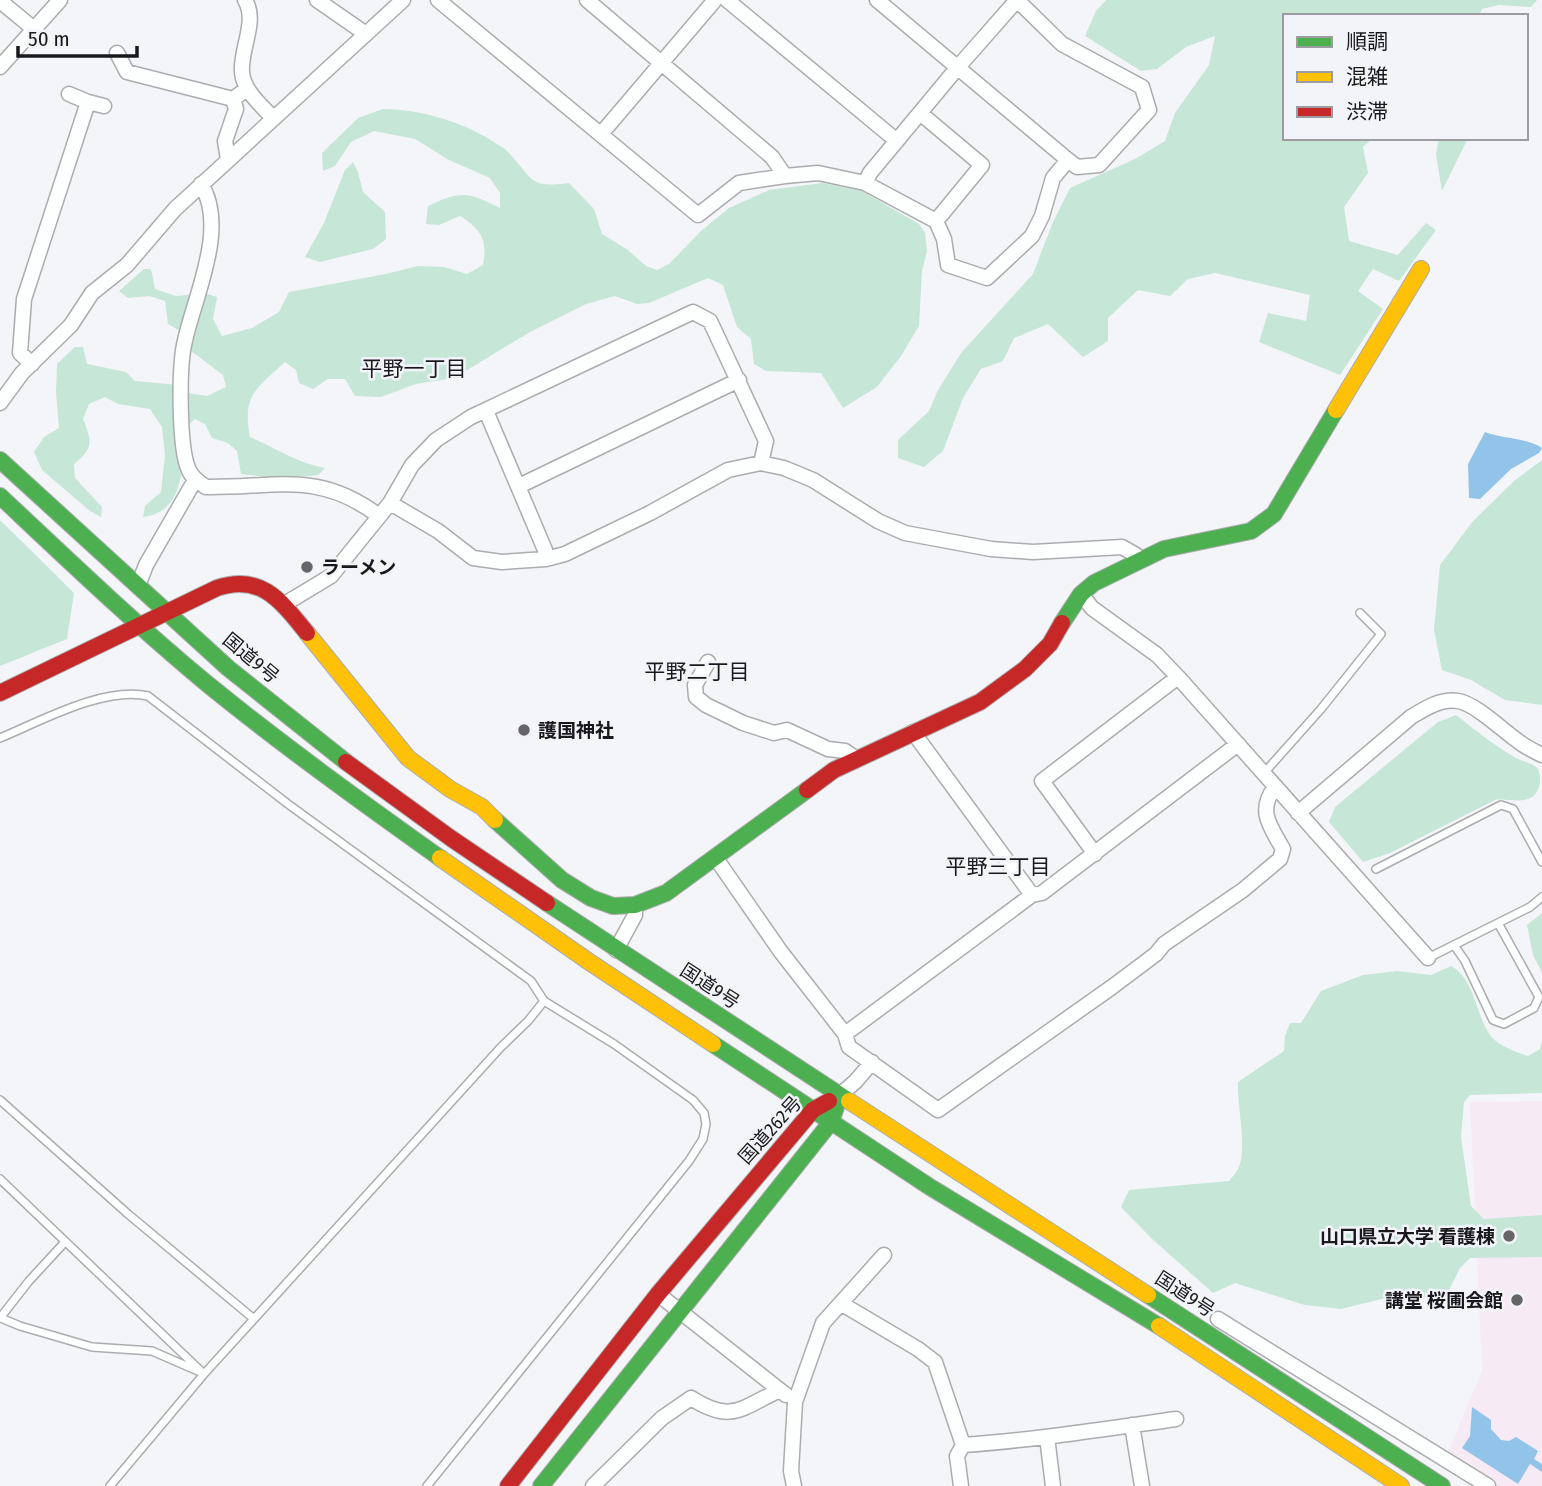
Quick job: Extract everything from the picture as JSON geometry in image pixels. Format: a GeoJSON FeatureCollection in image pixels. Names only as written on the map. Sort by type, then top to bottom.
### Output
{"type":"FeatureCollection","features":[{"type":"Feature","properties":{"kind":"main road"},"geometry":{"type":"LineString","coordinates":[[0,693],[217,588],[235,582],[256,586],[271,593],[284,605],[401,750],[421,770],[482,807],[562,880],[591,898],[613,906],[635,905],[666,893],[834,770],[980,702],[1031,664],[1050,644],[1069,609],[1094,583],[1164,549],[1251,531],[1262,525],[1274,514],[1421,269]]}},
{"type":"Feature","properties":{"kind":"main road","name":"国道9号"},"geometry":{"type":"LineString","coordinates":[[0,460],[49,508],[228,668],[322,744],[452,839],[616,950],[1442,1486]]}},
{"type":"Feature","properties":{"kind":"main road"},"geometry":{"type":"LineString","coordinates":[[0,496],[140,627],[301,758],[588,961],[813,1110]]}},
{"type":"Feature","properties":{"kind":"main road","name":"国道262号"},"geometry":{"type":"LineString","coordinates":[[508,1486],[658,1294],[813,1110],[840,1095]]}},
{"type":"Feature","properties":{"kind":"main road","name":"国道262号"},"geometry":{"type":"LineString","coordinates":[[541,1486],[831,1122],[840,1095]]}},
{"type":"Feature","properties":{"kind":"main road","name":"国道9号"},"geometry":{"type":"LineString","coordinates":[[813,1110],[930,1187],[1185,1342],[1401,1486]]}},
{"type":"Feature","properties":{"kind":"street"},"geometry":{"type":"LineString","coordinates":[[0,67],[60,0]]}},
{"type":"Feature","properties":{"kind":"street"},"geometry":{"type":"LineString","coordinates":[[245,0],[249,5],[250,19],[242,72],[247,89],[273,118]]}},
{"type":"Feature","properties":{"kind":"street"},"geometry":{"type":"LineString","coordinates":[[317,0],[366,34]]}},
{"type":"Feature","properties":{"kind":"street"},"geometry":{"type":"LineString","coordinates":[[0,403],[32,364],[71,325],[92,293],[127,265],[175,209],[403,0]]}},
{"type":"Feature","properties":{"kind":"street"},"geometry":{"type":"LineString","coordinates":[[438,0],[698,215],[738,183],[818,173],[865,183],[936,221],[944,239],[948,265],[987,278],[1032,236],[1042,216],[1053,178],[1068,160]]}},
{"type":"Feature","properties":{"kind":"street"},"geometry":{"type":"LineString","coordinates":[[587,0],[772,156],[785,176]]}},
{"type":"Feature","properties":{"kind":"street"},"geometry":{"type":"LineString","coordinates":[[601,134],[715,0]]}},
{"type":"Feature","properties":{"kind":"street"},"geometry":{"type":"LineString","coordinates":[[727,0],[897,141]]}},
{"type":"Feature","properties":{"kind":"street"},"geometry":{"type":"LineString","coordinates":[[865,183],[958,67],[1017,0],[1062,44],[1142,87],[1149,110],[1098,165],[1077,167],[958,67],[877,0]]}},
{"type":"Feature","properties":{"kind":"street"},"geometry":{"type":"LineString","coordinates":[[0,1],[34,29]]}},
{"type":"Feature","properties":{"kind":"street"},"geometry":{"type":"LineString","coordinates":[[117,53],[127,72],[233,99],[247,89]]}},
{"type":"Feature","properties":{"kind":"street"},"geometry":{"type":"LineString","coordinates":[[69,94],[88,103],[104,106]]}},
{"type":"Feature","properties":{"kind":"street"},"geometry":{"type":"LineString","coordinates":[[228,159],[225,141],[236,109],[233,99]]}},
{"type":"Feature","properties":{"kind":"street"},"geometry":{"type":"LineString","coordinates":[[32,364],[20,353],[24,299],[88,103]]}},
{"type":"Feature","properties":{"kind":"street"},"geometry":{"type":"LineString","coordinates":[[920,113],[982,165],[936,221]]}},
{"type":"Feature","properties":{"kind":"street"},"geometry":{"type":"LineString","coordinates":[[201,184],[207,194],[211,239],[183,347],[181,414],[188,467],[195,480],[206,487],[298,484],[319,486],[339,492],[379,516]]}},
{"type":"Feature","properties":{"kind":"street"},"geometry":{"type":"LineString","coordinates":[[284,605],[331,576],[390,503],[412,465],[436,440],[471,417],[693,312],[710,321],[766,441],[761,463]]}},
{"type":"Feature","properties":{"kind":"street"},"geometry":{"type":"LineString","coordinates":[[519,486],[738,380]]}},
{"type":"Feature","properties":{"kind":"street"},"geometry":{"type":"LineString","coordinates":[[486,411],[545,550],[546,559]]}},
{"type":"Feature","properties":{"kind":"street"},"geometry":{"type":"LineString","coordinates":[[390,503],[438,531],[473,558],[502,562],[546,559],[565,554],[650,513],[728,470],[761,463],[784,468],[813,480],[878,521],[905,533],[991,549],[1033,552],[1122,547],[1136,555],[1139,560]]}},
{"type":"Feature","properties":{"kind":"street"},"geometry":{"type":"LineString","coordinates":[[138,586],[146,565],[195,480]]}},
{"type":"Feature","properties":{"kind":"street"},"geometry":{"type":"LineString","coordinates":[[1081,594],[1093,608],[1157,655],[1178,677],[1428,958]]}},
{"type":"Feature","properties":{"kind":"street"},"geometry":{"type":"LineString","coordinates":[[708,662],[695,685],[696,697],[706,705],[743,723],[774,733],[787,730],[828,748],[845,751],[855,758]]}},
{"type":"Feature","properties":{"kind":"street"},"geometry":{"type":"LineString","coordinates":[[1095,854],[1042,781],[1178,677]]}},
{"type":"Feature","properties":{"kind":"street"},"geometry":{"type":"LineString","coordinates":[[1298,813],[1411,717],[1442,702],[1457,701],[1469,706],[1521,744],[1542,755]]}},
{"type":"Feature","properties":{"kind":"street"},"geometry":{"type":"LineString","coordinates":[[914,732],[1032,895]]}},
{"type":"Feature","properties":{"kind":"street"},"geometry":{"type":"LineString","coordinates":[[845,1034],[1032,895],[1042,893],[1095,854],[1238,744]]}},
{"type":"Feature","properties":{"kind":"street"},"geometry":{"type":"LineString","coordinates":[[715,857],[781,952],[845,1034],[849,1047],[938,1110],[1112,987],[1156,954],[1164,944],[1242,890],[1280,859],[1283,849],[1266,819],[1268,798],[1275,787]]}},
{"type":"Feature","properties":{"kind":"street"},"geometry":{"type":"LineString","coordinates":[[616,950],[635,915],[635,905]]}},
{"type":"Feature","properties":{"kind":"street"},"geometry":{"type":"LineString","coordinates":[[840,1095],[872,1062]]}},
{"type":"Feature","properties":{"kind":"street"},"geometry":{"type":"LineString","coordinates":[[794,1486],[791,1471],[795,1402],[823,1323],[884,1255]]}},
{"type":"Feature","properties":{"kind":"street"},"geometry":{"type":"LineString","coordinates":[[658,1294],[795,1402]]}},
{"type":"Feature","properties":{"kind":"street"},"geometry":{"type":"LineString","coordinates":[[842,1304],[935,1362],[963,1445],[957,1456],[961,1486]]}},
{"type":"Feature","properties":{"kind":"street"},"geometry":{"type":"LineString","coordinates":[[1218,1319],[1488,1486]]}},
{"type":"Feature","properties":{"kind":"street"},"geometry":{"type":"LineString","coordinates":[[593,1486],[662,1418],[691,1398],[708,1409],[722,1413],[743,1409],[780,1390]]}},
{"type":"Feature","properties":{"kind":"street"},"geometry":{"type":"LineString","coordinates":[[963,1445],[1096,1432],[1111,1427],[1176,1419]]}},
{"type":"Feature","properties":{"kind":"street"},"geometry":{"type":"LineString","coordinates":[[1132,1425],[1142,1486]]}},
{"type":"Feature","properties":{"kind":"street"},"geometry":{"type":"LineString","coordinates":[[1047,1437],[1053,1486]]}},
{"type":"Feature","properties":{"kind":"lane"},"geometry":{"type":"LineString","coordinates":[[1264,774],[1381,634],[1360,613]]}},
{"type":"Feature","properties":{"kind":"lane"},"geometry":{"type":"LineString","coordinates":[[0,737],[114,694],[134,692],[148,696],[288,804],[531,981],[544,1001],[614,1044],[693,1100],[704,1113],[706,1124],[703,1139],[689,1161],[427,1486]]}},
{"type":"Feature","properties":{"kind":"lane"},"geometry":{"type":"LineString","coordinates":[[1376,869],[1501,805],[1513,809],[1542,862]]}},
{"type":"Feature","properties":{"kind":"lane"},"geometry":{"type":"LineString","coordinates":[[1428,958],[1499,923],[1542,897]]}},
{"type":"Feature","properties":{"kind":"lane"},"geometry":{"type":"LineString","coordinates":[[1454,945],[1465,961],[1493,1020],[1504,1024],[1534,1008],[1539,997],[1499,923]]}},
{"type":"Feature","properties":{"kind":"lane"},"geometry":{"type":"LineString","coordinates":[[110,1486],[204,1374],[544,1001]]}},
{"type":"Feature","properties":{"kind":"lane"},"geometry":{"type":"LineString","coordinates":[[0,1100],[128,1214],[254,1319]]}},
{"type":"Feature","properties":{"kind":"lane"},"geometry":{"type":"LineString","coordinates":[[0,1179],[204,1374]]}},
{"type":"Feature","properties":{"kind":"lane"},"geometry":{"type":"LineString","coordinates":[[64,1243],[29,1281],[1,1318],[92,1347],[152,1351],[204,1374]]}},
{"type":"Feature","properties":{"kind":"shaded area","name":"山口県立大学 看護棟"},"geometry":{"type":"Polygon","coordinates":[[[1542,1101],[1542,1486],[1498,1486],[1447,1454],[1482,1371],[1470,1102],[1542,1101]]]}},
{"type":"Feature","properties":{"kind":"green space"},"geometry":{"type":"Polygon","coordinates":[[[1106,0],[1537,0],[1531,7],[1499,5],[1482,9],[1480,14],[1283,14],[1283,140],[1371,140],[1363,147],[1368,173],[1344,207],[1349,241],[1398,255],[1426,223],[1436,230],[1399,281],[1373,269],[1358,291],[1383,309],[1340,375],[1259,342],[1268,313],[1306,321],[1310,295],[1215,273],[1188,279],[1170,296],[1138,290],[1108,318],[1108,341],[1083,357],[1048,324],[1014,338],[1003,361],[981,369],[963,398],[943,451],[924,467],[898,458],[898,440],[929,411],[937,392],[961,353],[1033,274],[1053,222],[1070,188],[1135,159],[1165,141],[1175,113],[1209,65],[1215,36],[1186,47],[1157,69],[1141,71],[1085,36],[1096,11],[1106,0]]]}},
{"type":"Feature","properties":{"kind":"green space"},"geometry":{"type":"Polygon","coordinates":[[[383,109],[423,113],[462,125],[503,148],[532,180],[546,184],[569,183],[594,209],[602,234],[628,250],[646,266],[657,270],[669,264],[701,231],[729,208],[769,190],[822,183],[862,191],[919,224],[925,233],[927,251],[922,271],[919,326],[901,356],[877,387],[843,408],[821,373],[766,371],[754,364],[751,339],[737,327],[723,285],[708,278],[649,303],[637,304],[615,296],[586,304],[530,332],[454,378],[416,384],[381,397],[355,396],[345,379],[328,379],[313,389],[299,383],[296,370],[285,362],[259,387],[250,402],[250,437],[296,459],[325,468],[318,475],[285,479],[241,474],[237,451],[228,443],[212,438],[205,424],[195,419],[183,430],[182,471],[175,496],[157,513],[143,517],[145,506],[161,492],[165,455],[162,427],[150,409],[118,404],[105,397],[89,404],[83,419],[89,439],[88,449],[74,464],[75,478],[102,507],[101,517],[90,511],[42,470],[34,452],[44,437],[59,428],[57,364],[75,347],[83,347],[87,364],[126,372],[135,381],[178,385],[188,393],[207,396],[226,387],[223,375],[187,348],[187,335],[168,324],[165,301],[149,296],[128,298],[119,291],[144,269],[151,269],[155,289],[176,296],[204,293],[217,297],[213,319],[222,336],[252,328],[279,312],[289,292],[418,266],[444,267],[467,274],[483,265],[481,236],[467,221],[460,216],[439,225],[426,224],[428,206],[457,195],[472,196],[500,208],[500,193],[490,178],[449,160],[415,139],[374,131],[351,142],[335,166],[323,171],[322,153],[358,118],[383,109]]]}},
{"type":"Feature","properties":{"kind":"green space"},"geometry":{"type":"Polygon","coordinates":[[[1439,140],[1467,140],[1442,191],[1436,154],[1439,140]]]}},
{"type":"Feature","properties":{"kind":"green space"},"geometry":{"type":"Polygon","coordinates":[[[353,162],[363,192],[385,212],[386,239],[373,249],[320,262],[305,257],[324,223],[345,170],[353,162]]]}},
{"type":"Feature","properties":{"kind":"green space"},"geometry":{"type":"Polygon","coordinates":[[[1542,460],[1542,705],[1505,700],[1471,680],[1442,670],[1434,630],[1440,565],[1473,521],[1514,481],[1542,460]]]}},
{"type":"Feature","properties":{"kind":"green space"},"geometry":{"type":"Polygon","coordinates":[[[0,520],[74,593],[67,639],[0,666],[0,520]]]}},
{"type":"Feature","properties":{"kind":"green space"},"geometry":{"type":"Polygon","coordinates":[[[1456,715],[1507,752],[1536,767],[1540,776],[1537,792],[1523,800],[1495,800],[1390,853],[1363,862],[1329,822],[1335,807],[1438,722],[1456,715]]]}},
{"type":"Feature","properties":{"kind":"green space"},"geometry":{"type":"Polygon","coordinates":[[[1542,913],[1542,973],[1533,955],[1527,925],[1542,913]]]}},
{"type":"Feature","properties":{"kind":"green space"},"geometry":{"type":"Polygon","coordinates":[[[1451,966],[1465,979],[1485,1026],[1498,1042],[1528,1056],[1540,1049],[1542,1041],[1542,1093],[1470,1095],[1464,1102],[1461,1137],[1471,1206],[1484,1219],[1542,1215],[1542,1257],[1470,1258],[1460,1268],[1443,1302],[1432,1301],[1414,1291],[1341,1309],[1305,1305],[1235,1283],[1213,1293],[1151,1238],[1121,1207],[1129,1190],[1229,1181],[1238,1169],[1241,1159],[1238,1082],[1284,1051],[1285,1036],[1290,1023],[1301,1023],[1321,991],[1363,975],[1397,971],[1431,975],[1451,966]]]}},
{"type":"Feature","properties":{"kind":"water"},"geometry":{"type":"Polygon","coordinates":[[[1485,432],[1529,442],[1542,448],[1539,453],[1511,469],[1480,499],[1469,498],[1468,464],[1485,432]]]}},
{"type":"Feature","properties":{"kind":"water"},"geometry":{"type":"Polygon","coordinates":[[[1472,1407],[1491,1420],[1491,1429],[1501,1440],[1509,1441],[1516,1437],[1538,1451],[1534,1459],[1542,1464],[1542,1472],[1530,1464],[1518,1484],[1462,1448],[1470,1436],[1472,1407]]]}},
{"type":"Feature","properties":{"kind":"traffic: fast"},"geometry":{"type":"LineString","coordinates":[[1062,623],[1081,594],[1094,583],[1164,549],[1251,531],[1274,514],[1336,410]]}},
{"type":"Feature","properties":{"kind":"traffic: fast"},"geometry":{"type":"LineString","coordinates":[[0,460],[228,668],[346,762]]}},
{"type":"Feature","properties":{"kind":"traffic: fast"},"geometry":{"type":"LineString","coordinates":[[0,496],[205,682],[292,750],[440,858]]}},
{"type":"Feature","properties":{"kind":"traffic: fast"},"geometry":{"type":"LineString","coordinates":[[495,820],[562,880],[591,898],[613,906],[635,905],[666,893],[807,790]]}},
{"type":"Feature","properties":{"kind":"traffic: fast"},"geometry":{"type":"LineString","coordinates":[[547,903],[849,1101]]}},
{"type":"Feature","properties":{"kind":"traffic: fast"},"geometry":{"type":"LineString","coordinates":[[713,1044],[930,1187],[1159,1326]]}},
{"type":"Feature","properties":{"kind":"traffic: fast"},"geometry":{"type":"LineString","coordinates":[[541,1486],[831,1122],[836,1107]]}},
{"type":"Feature","properties":{"kind":"traffic: fast"},"geometry":{"type":"LineString","coordinates":[[1148,1295],[1442,1486]]}},
{"type":"Feature","properties":{"kind":"traffic: slow"},"geometry":{"type":"LineString","coordinates":[[1336,410],[1421,269]]}},
{"type":"Feature","properties":{"kind":"traffic: slow"},"geometry":{"type":"LineString","coordinates":[[307,633],[408,758],[450,789],[482,807],[495,820]]}},
{"type":"Feature","properties":{"kind":"traffic: slow"},"geometry":{"type":"LineString","coordinates":[[440,858],[713,1044]]}},
{"type":"Feature","properties":{"kind":"traffic: slow"},"geometry":{"type":"LineString","coordinates":[[849,1101],[1148,1295]]}},
{"type":"Feature","properties":{"kind":"traffic: slow"},"geometry":{"type":"LineString","coordinates":[[1159,1326],[1401,1486]]}},
{"type":"Feature","properties":{"kind":"traffic: jam"},"geometry":{"type":"LineString","coordinates":[[0,693],[217,588],[232,584],[246,584],[269,593],[307,633]]}},
{"type":"Feature","properties":{"kind":"traffic: jam"},"geometry":{"type":"LineString","coordinates":[[807,790],[834,770],[980,702],[1025,669],[1050,644],[1062,623]]}},
{"type":"Feature","properties":{"kind":"traffic: jam"},"geometry":{"type":"LineString","coordinates":[[346,762],[452,839],[547,903]]}},
{"type":"Feature","properties":{"kind":"traffic: jam"},"geometry":{"type":"LineString","coordinates":[[508,1486],[658,1294],[813,1110],[829,1101]]}},
{"type":"Feature","properties":{"kind":"place","name":"ラーメン"},"geometry":{"type":"Point","coordinates":[307,567]}},
{"type":"Feature","properties":{"kind":"place","name":"護国神社"},"geometry":{"type":"Point","coordinates":[524,730]}},
{"type":"Feature","properties":{"kind":"place","name":"山口県立大学 看護棟"},"geometry":{"type":"Point","coordinates":[1509,1236]}},
{"type":"Feature","properties":{"kind":"place","name":"講堂 桜圃会館"},"geometry":{"type":"Point","coordinates":[1517,1300]}},
{"type":"Feature","properties":{"kind":"district","name":"平野一丁目"},"geometry":{"type":"Point","coordinates":[414,369]}},
{"type":"Feature","properties":{"kind":"district","name":"平野二丁目"},"geometry":{"type":"Point","coordinates":[697,672]}},
{"type":"Feature","properties":{"kind":"district","name":"平野三丁目"},"geometry":{"type":"Point","coordinates":[998,867]}}]}
